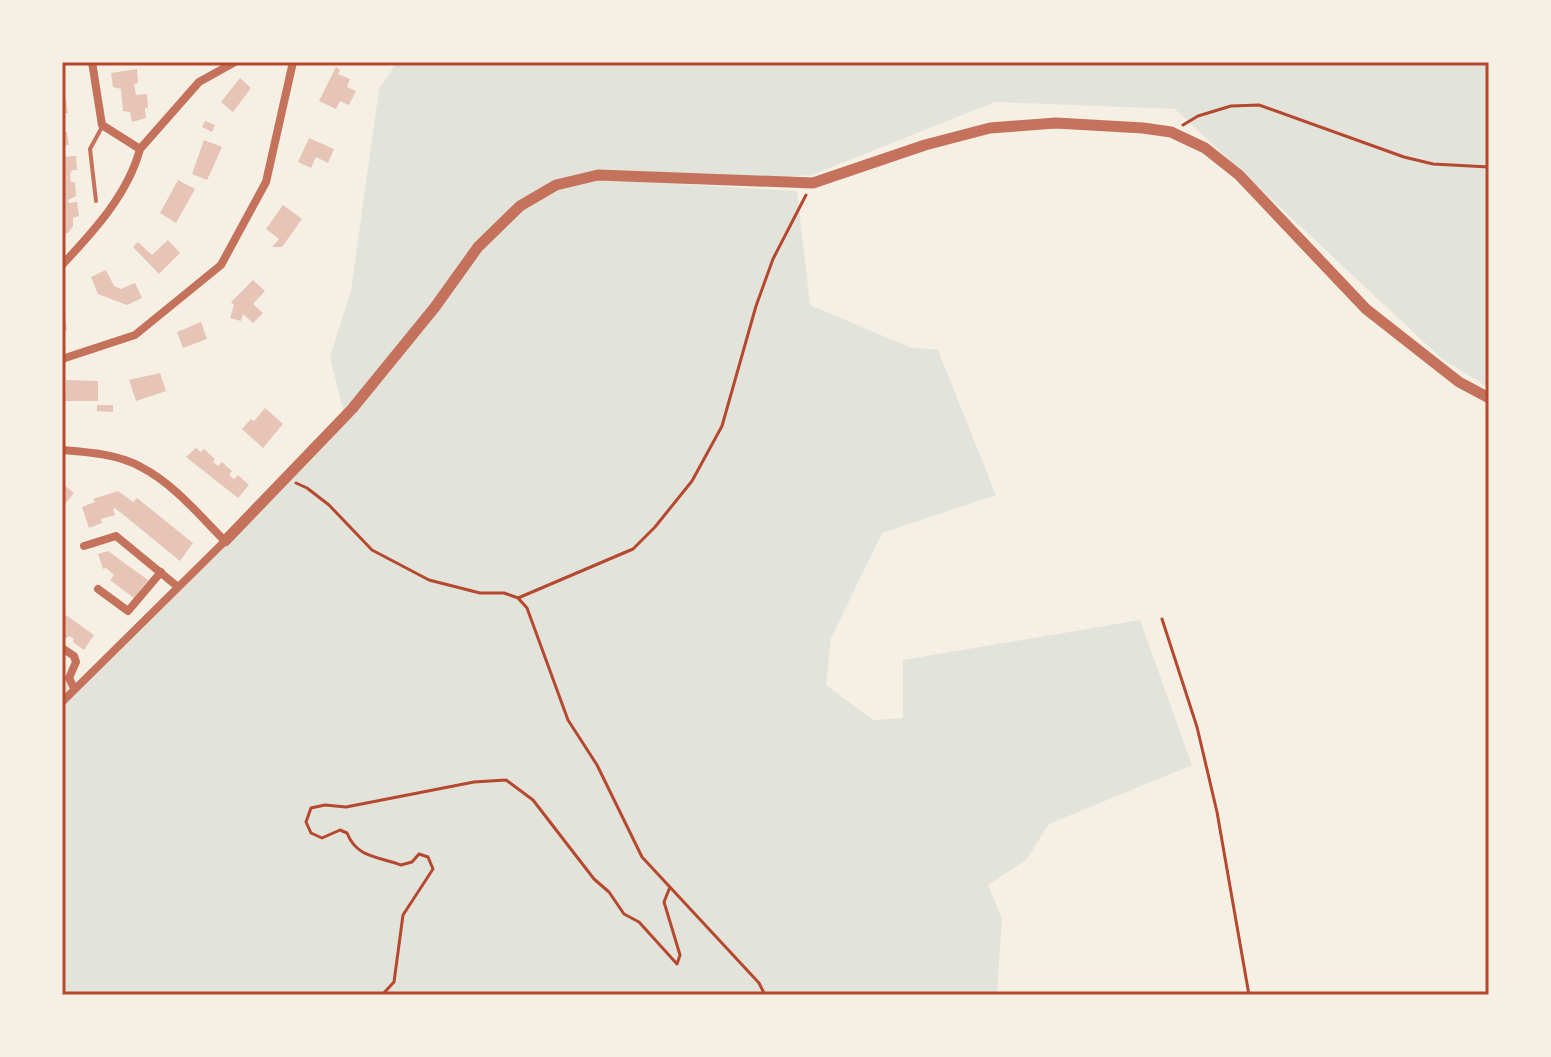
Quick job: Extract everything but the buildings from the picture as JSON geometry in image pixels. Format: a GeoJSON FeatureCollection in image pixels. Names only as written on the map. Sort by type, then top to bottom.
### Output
{"type":"FeatureCollection","features":[{"type":"Feature","properties":{"kind":"street"},"geometry":{"type":"LineString","coordinates":[[92,62],[102,125],[140,149]]}},
{"type":"Feature","properties":{"kind":"street"},"geometry":{"type":"LineString","coordinates":[[62,265],[102,222],[136,162],[140,149],[199,82],[235,62]]}},
{"type":"Feature","properties":{"kind":"street"},"geometry":{"type":"LineString","coordinates":[[62,359],[135,335],[221,265],[266,182],[293,62]]}},
{"type":"Feature","properties":{"kind":"street"},"geometry":{"type":"LineString","coordinates":[[62,702],[225,541],[352,409],[420,327],[478,247],[520,206],[556,185],[598,175],[813,183],[925,145],[990,128],[1056,123],[1171,132],[1205,148],[1239,175],[1366,309],[1459,382],[1489,398]]}},
{"type":"Feature","properties":{"kind":"street"},"geometry":{"type":"LineString","coordinates":[[62,450],[111,457],[140,466],[178,494],[225,541]]}},
{"type":"Feature","properties":{"kind":"street"},"geometry":{"type":"LineString","coordinates":[[84,546],[116,536],[178,587]]}},
{"type":"Feature","properties":{"kind":"street"},"geometry":{"type":"LineString","coordinates":[[98,589],[128,611],[161,572]]}},
{"type":"Feature","properties":{"kind":"street"},"geometry":{"type":"LineString","coordinates":[[62,648],[74,656],[76,662],[69,678],[74,688]]}},
{"type":"Feature","properties":{"kind":"lane"},"geometry":{"type":"LineString","coordinates":[[96,201],[90,149],[102,125]]}},
{"type":"Feature","properties":{"kind":"path"},"geometry":{"type":"LineString","coordinates":[[1171,132],[1198,116],[1231,106],[1259,105],[1404,157],[1433,164],[1489,167]]}},
{"type":"Feature","properties":{"kind":"path"},"geometry":{"type":"LineString","coordinates":[[518,598],[633,549],[692,481],[722,426],[773,259],[813,183]]}},
{"type":"Feature","properties":{"kind":"path"},"geometry":{"type":"LineString","coordinates":[[285,479],[307,488],[329,505],[372,550],[429,580],[480,593],[504,593],[518,598],[527,608],[568,720],[597,765],[642,857],[759,983],[765,995]]}},
{"type":"Feature","properties":{"kind":"path"},"geometry":{"type":"LineString","coordinates":[[1162,619],[1197,727],[1217,812],[1249,995]]}},
{"type":"Feature","properties":{"kind":"path"},"geometry":{"type":"LineString","coordinates":[[382,995],[394,982],[403,915],[433,869],[428,857],[419,854],[412,862],[401,865],[365,855],[353,847],[347,833],[340,830],[322,838],[311,833],[306,822],[311,808],[325,805],[346,807],[474,782],[506,780],[533,800],[624,914],[639,922],[677,964],[680,955],[664,902],[670,887]]}},
{"type":"Feature","properties":{"kind":"shaded area"},"geometry":{"type":"Polygon","coordinates":[[[397,62],[1489,62],[1489,388],[1441,358],[1175,109],[995,102],[812,175],[678,184],[797,191],[810,305],[909,347],[938,350],[996,495],[882,533],[831,638],[826,685],[873,720],[903,718],[903,660],[1140,620],[1192,765],[1049,824],[1027,859],[988,885],[1002,919],[997,995],[62,995],[62,679],[68,684],[70,693],[345,418],[330,357],[351,291],[379,89],[397,62]]]}}]}
